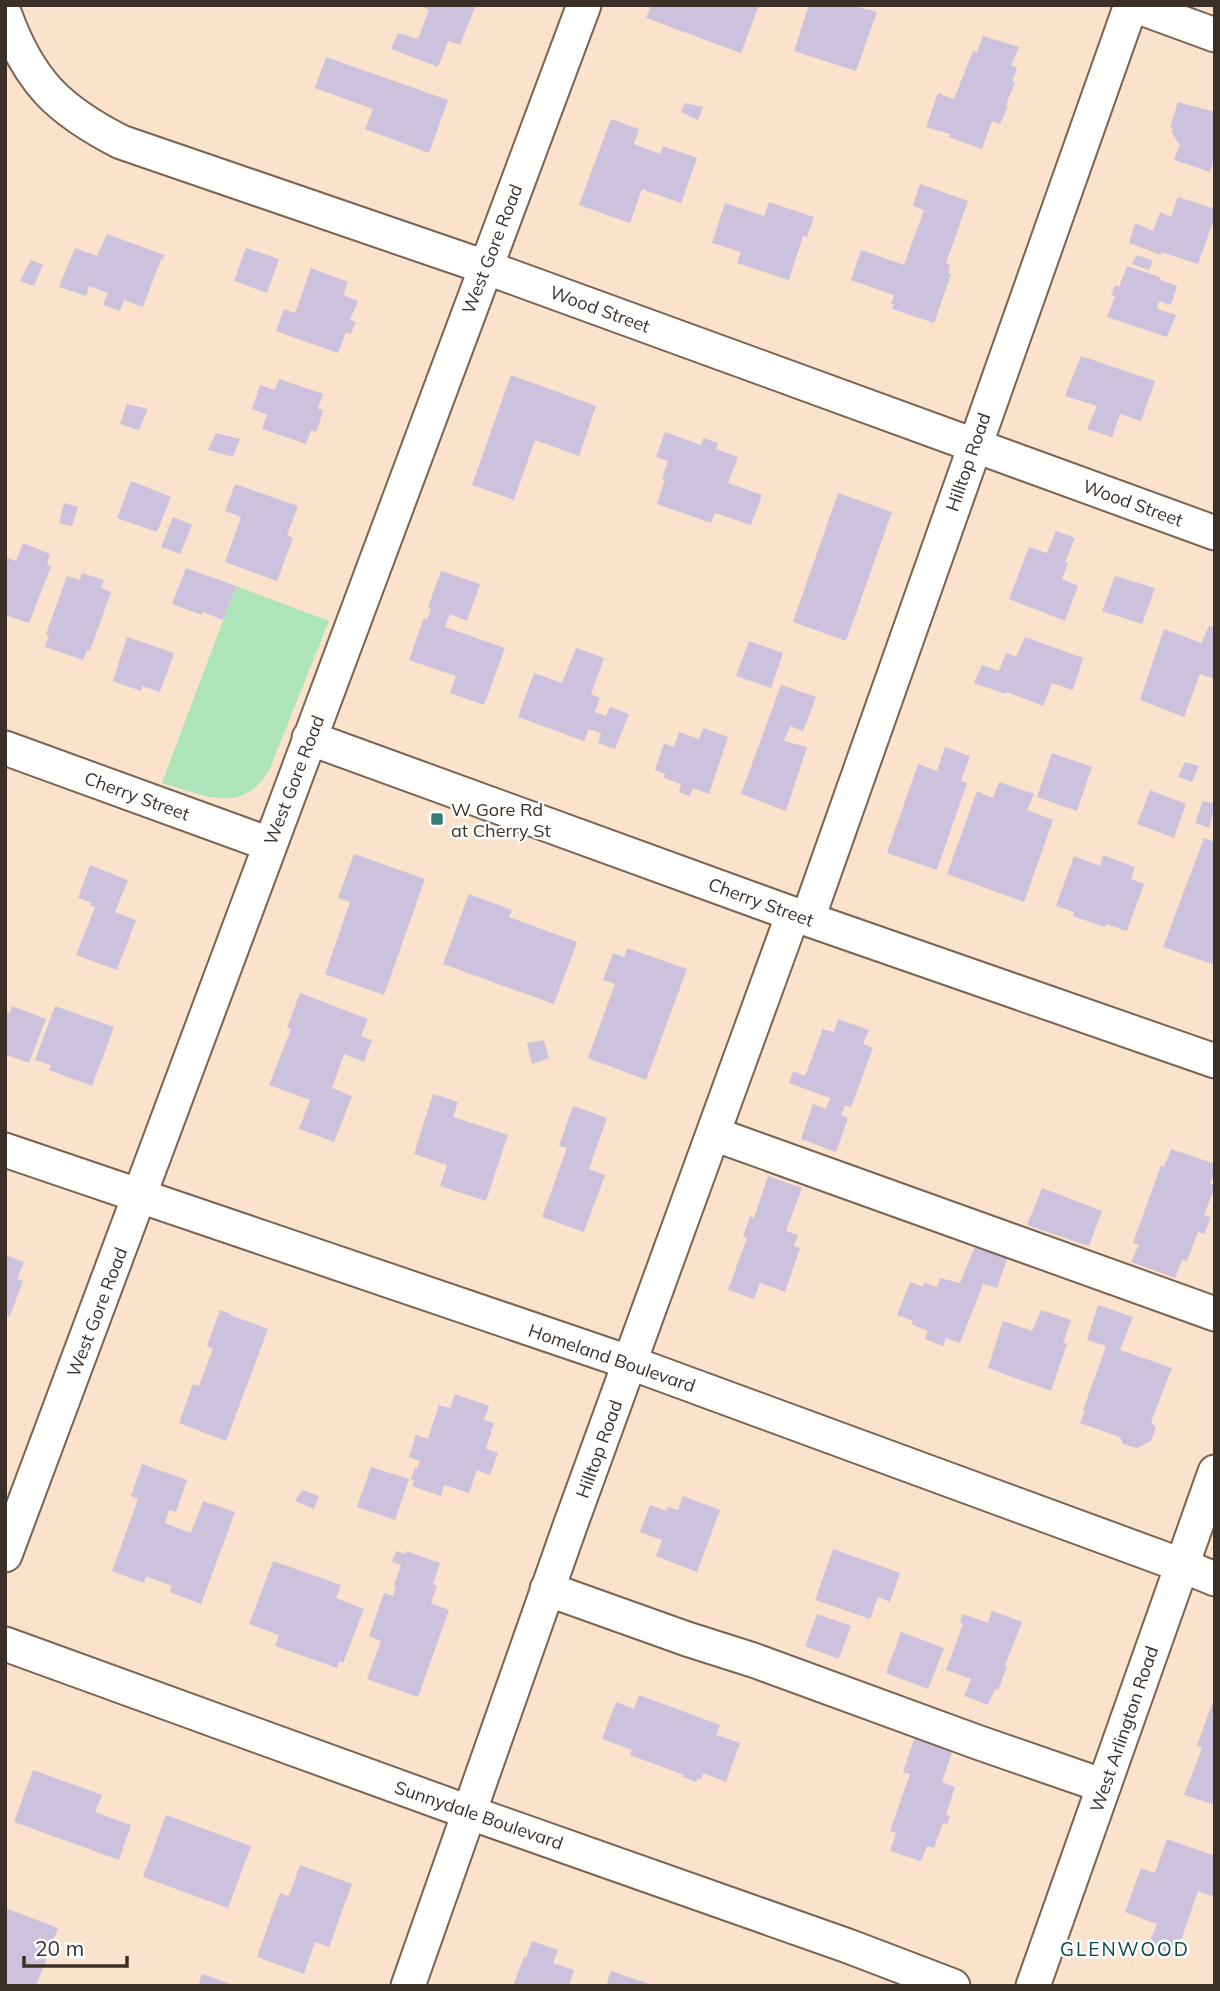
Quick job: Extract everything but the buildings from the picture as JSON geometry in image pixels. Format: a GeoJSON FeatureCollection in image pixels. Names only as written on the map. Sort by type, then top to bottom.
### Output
{"type":"FeatureCollection","features":[{"type":"Feature","properties":{"kind":"street","name":"West Gore Road"},"geometry":{"type":"LineString","coordinates":[[5,1555],[584,5]]}},
{"type":"Feature","properties":{"kind":"street"},"geometry":{"type":"LineString","coordinates":[[1132,5],[1215,35]]}},
{"type":"Feature","properties":{"kind":"street","name":"Hilltop Road"},"geometry":{"type":"LineString","coordinates":[[408,1986],[547,1589],[714,1134],[800,916],[974,445],[1132,5]]}},
{"type":"Feature","properties":{"kind":"street","name":"Wood Street"},"geometry":{"type":"LineString","coordinates":[[11,29],[31,72],[61,105],[100,132],[121,142],[485,267],[1215,533]]}},
{"type":"Feature","properties":{"kind":"street","name":"Cherry Street"},"geometry":{"type":"LineString","coordinates":[[309,738],[800,916],[1215,1061]]}},
{"type":"Feature","properties":{"kind":"street","name":"Cherry Street"},"geometry":{"type":"LineString","coordinates":[[5,748],[270,844]]}},
{"type":"Feature","properties":{"kind":"street"},"geometry":{"type":"LineString","coordinates":[[714,1134],[1215,1314]]}},
{"type":"Feature","properties":{"kind":"street","name":"Homeland Boulevard"},"geometry":{"type":"LineString","coordinates":[[5,1150],[631,1363],[1181,1564],[1215,1579]]}},
{"type":"Feature","properties":{"kind":"street","name":"West Arlington Road"},"geometry":{"type":"LineString","coordinates":[[1033,1986],[1215,1472]]}},
{"type":"Feature","properties":{"kind":"street"},"geometry":{"type":"LineString","coordinates":[[547,1589],[1104,1786]]}},
{"type":"Feature","properties":{"kind":"street","name":"Sunnydale Boulevard"},"geometry":{"type":"LineString","coordinates":[[5,1644],[953,1986]]}},
{"type":"Feature","properties":{"kind":"green space"},"geometry":{"type":"Polygon","coordinates":[[[236,586],[329,621],[270,768],[248,793],[222,798],[162,783],[236,586]]]}},
{"type":"Feature","properties":{"kind":"place","name":"W Gore Rd at Cherry St"},"geometry":{"type":"Point","coordinates":[437,819]}},
{"type":"Feature","properties":{"kind":"district","name":"GLENWOOD"},"geometry":{"type":"Point","coordinates":[1125,1949]}}]}
